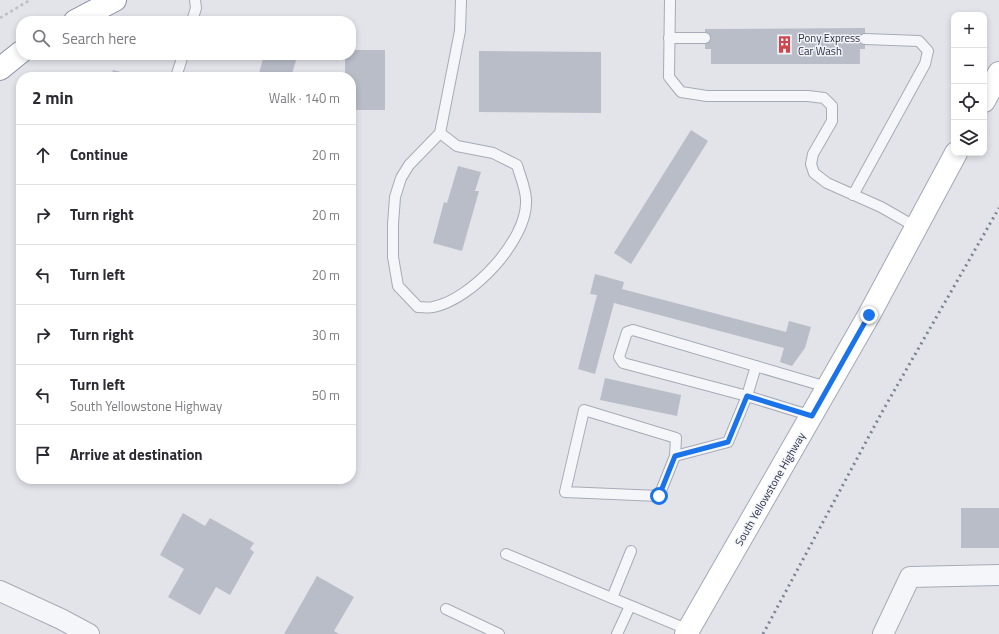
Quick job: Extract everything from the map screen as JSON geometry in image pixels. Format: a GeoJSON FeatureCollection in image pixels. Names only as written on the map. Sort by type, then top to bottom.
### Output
{"type":"FeatureCollection","features":[{"type":"Feature","properties":{"kind":"main road"},"geometry":{"type":"LineString","coordinates":[[85,16],[115,0]]}},
{"type":"Feature","properties":{"kind":"main road"},"geometry":{"type":"LineString","coordinates":[[987,95],[999,73]]}},
{"type":"Feature","properties":{"kind":"main road","name":"South Yellowstone Highway"},"geometry":{"type":"LineString","coordinates":[[688,632],[869,315],[954,156]]}},
{"type":"Feature","properties":{"kind":"street"},"geometry":{"type":"LineString","coordinates":[[883,634],[910,577],[999,575]]}},
{"type":"Feature","properties":{"kind":"street"},"geometry":{"type":"LineString","coordinates":[[0,591],[62,619],[89,634]]}},
{"type":"Feature","properties":{"kind":"lane"},"geometry":{"type":"LineString","coordinates":[[194,16],[196,8],[195,0]]}},
{"type":"Feature","properties":{"kind":"lane"},"geometry":{"type":"LineString","coordinates":[[440,133],[457,146],[493,153],[517,165],[526,201],[521,225],[503,258],[478,283],[454,298],[434,307],[418,307],[398,286],[393,257],[395,197],[401,178],[409,165],[440,133],[460,31],[461,0]]}},
{"type":"Feature","properties":{"kind":"lane"},"geometry":{"type":"LineString","coordinates":[[670,0],[669,77],[681,92],[707,96],[808,96],[824,98],[832,106],[832,121],[813,154],[811,164],[814,173],[827,183],[881,207],[916,227]]}},
{"type":"Feature","properties":{"kind":"lane"},"geometry":{"type":"LineString","coordinates":[[669,38],[705,38]]}},
{"type":"Feature","properties":{"kind":"lane"},"geometry":{"type":"LineString","coordinates":[[853,195],[925,64],[928,51],[920,41],[865,39]]}},
{"type":"Feature","properties":{"kind":"lane"},"geometry":{"type":"LineString","coordinates":[[178,72],[181,60]]}},
{"type":"Feature","properties":{"kind":"lane"},"geometry":{"type":"LineString","coordinates":[[812,416],[747,396],[623,363],[619,357],[627,332],[633,330],[827,387]]}},
{"type":"Feature","properties":{"kind":"lane"},"geometry":{"type":"LineString","coordinates":[[675,456],[728,442],[747,396],[756,366]]}},
{"type":"Feature","properties":{"kind":"lane"},"geometry":{"type":"LineString","coordinates":[[584,410],[676,438],[675,456],[659,496],[565,492],[584,410]]}},
{"type":"Feature","properties":{"kind":"lane"},"geometry":{"type":"LineString","coordinates":[[612,598],[631,551]]}},
{"type":"Feature","properties":{"kind":"lane"},"geometry":{"type":"LineString","coordinates":[[506,554],[612,598],[688,632]]}},
{"type":"Feature","properties":{"kind":"lane"},"geometry":{"type":"LineString","coordinates":[[616,634],[630,606]]}},
{"type":"Feature","properties":{"kind":"lane"},"geometry":{"type":"LineString","coordinates":[[446,609],[499,634]]}},
{"type":"Feature","properties":{"kind":"path"},"geometry":{"type":"LineString","coordinates":[[0,18],[30,0]]}},
{"type":"Feature","properties":{"kind":"building","name":"Pony Express Car Wash"},"geometry":{"type":"Polygon","coordinates":[[[865,28],[865,49],[860,49],[860,64],[711,64],[711,49],[705,49],[705,29],[865,28]]]}},
{"type":"Feature","properties":{"kind":"building"},"geometry":{"type":"Polygon","coordinates":[[[356,50],[385,50],[385,110],[356,110],[356,72],[345,72],[345,60],[356,60],[356,50]]]}},
{"type":"Feature","properties":{"kind":"building"},"geometry":{"type":"Polygon","coordinates":[[[479,51],[601,52],[601,113],[479,112],[479,51]]]}},
{"type":"Feature","properties":{"kind":"building"},"geometry":{"type":"Polygon","coordinates":[[[263,60],[296,60],[292,72],[259,72],[263,60]]]}},
{"type":"Feature","properties":{"kind":"building"},"geometry":{"type":"Polygon","coordinates":[[[691,130],[708,141],[631,264],[614,253],[691,130]]]}},
{"type":"Feature","properties":{"kind":"building"},"geometry":{"type":"Polygon","coordinates":[[[458,166],[481,172],[475,191],[479,191],[462,251],[433,243],[444,202],[447,203],[458,166]]]}},
{"type":"Feature","properties":{"kind":"building"},"geometry":{"type":"Polygon","coordinates":[[[595,274],[624,282],[622,289],[786,332],[789,321],[811,327],[805,348],[792,366],[780,362],[784,348],[614,303],[595,374],[578,369],[597,295],[590,294],[595,274]]]}},
{"type":"Feature","properties":{"kind":"building"},"geometry":{"type":"Polygon","coordinates":[[[605,378],[681,395],[677,416],[600,400],[605,378]]]}},
{"type":"Feature","properties":{"kind":"building"},"geometry":{"type":"Polygon","coordinates":[[[961,508],[999,508],[999,548],[961,548],[961,508]]]}},
{"type":"Feature","properties":{"kind":"building"},"geometry":{"type":"Polygon","coordinates":[[[183,513],[205,526],[210,518],[254,543],[250,549],[254,552],[230,595],[216,587],[200,615],[168,597],[184,569],[160,555],[183,513]]]}},
{"type":"Feature","properties":{"kind":"building"},"geometry":{"type":"Polygon","coordinates":[[[317,576],[354,597],[334,631],[339,634],[284,634],[317,576]]]}},
{"type":"Feature","properties":{"kind":"railway"},"geometry":{"type":"LineString","coordinates":[[763,634],[882,412],[999,208]]}},
{"type":"Feature","properties":{"kind":"place","name":"Pony Express Car Wash"},"geometry":{"type":"Point","coordinates":[785,44]}},
{"type":"Feature","properties":{"kind":"route"},"geometry":{"type":"LineString","coordinates":[[659,496],[675,456],[728,442],[747,396],[812,416],[869,315]]}}]}
